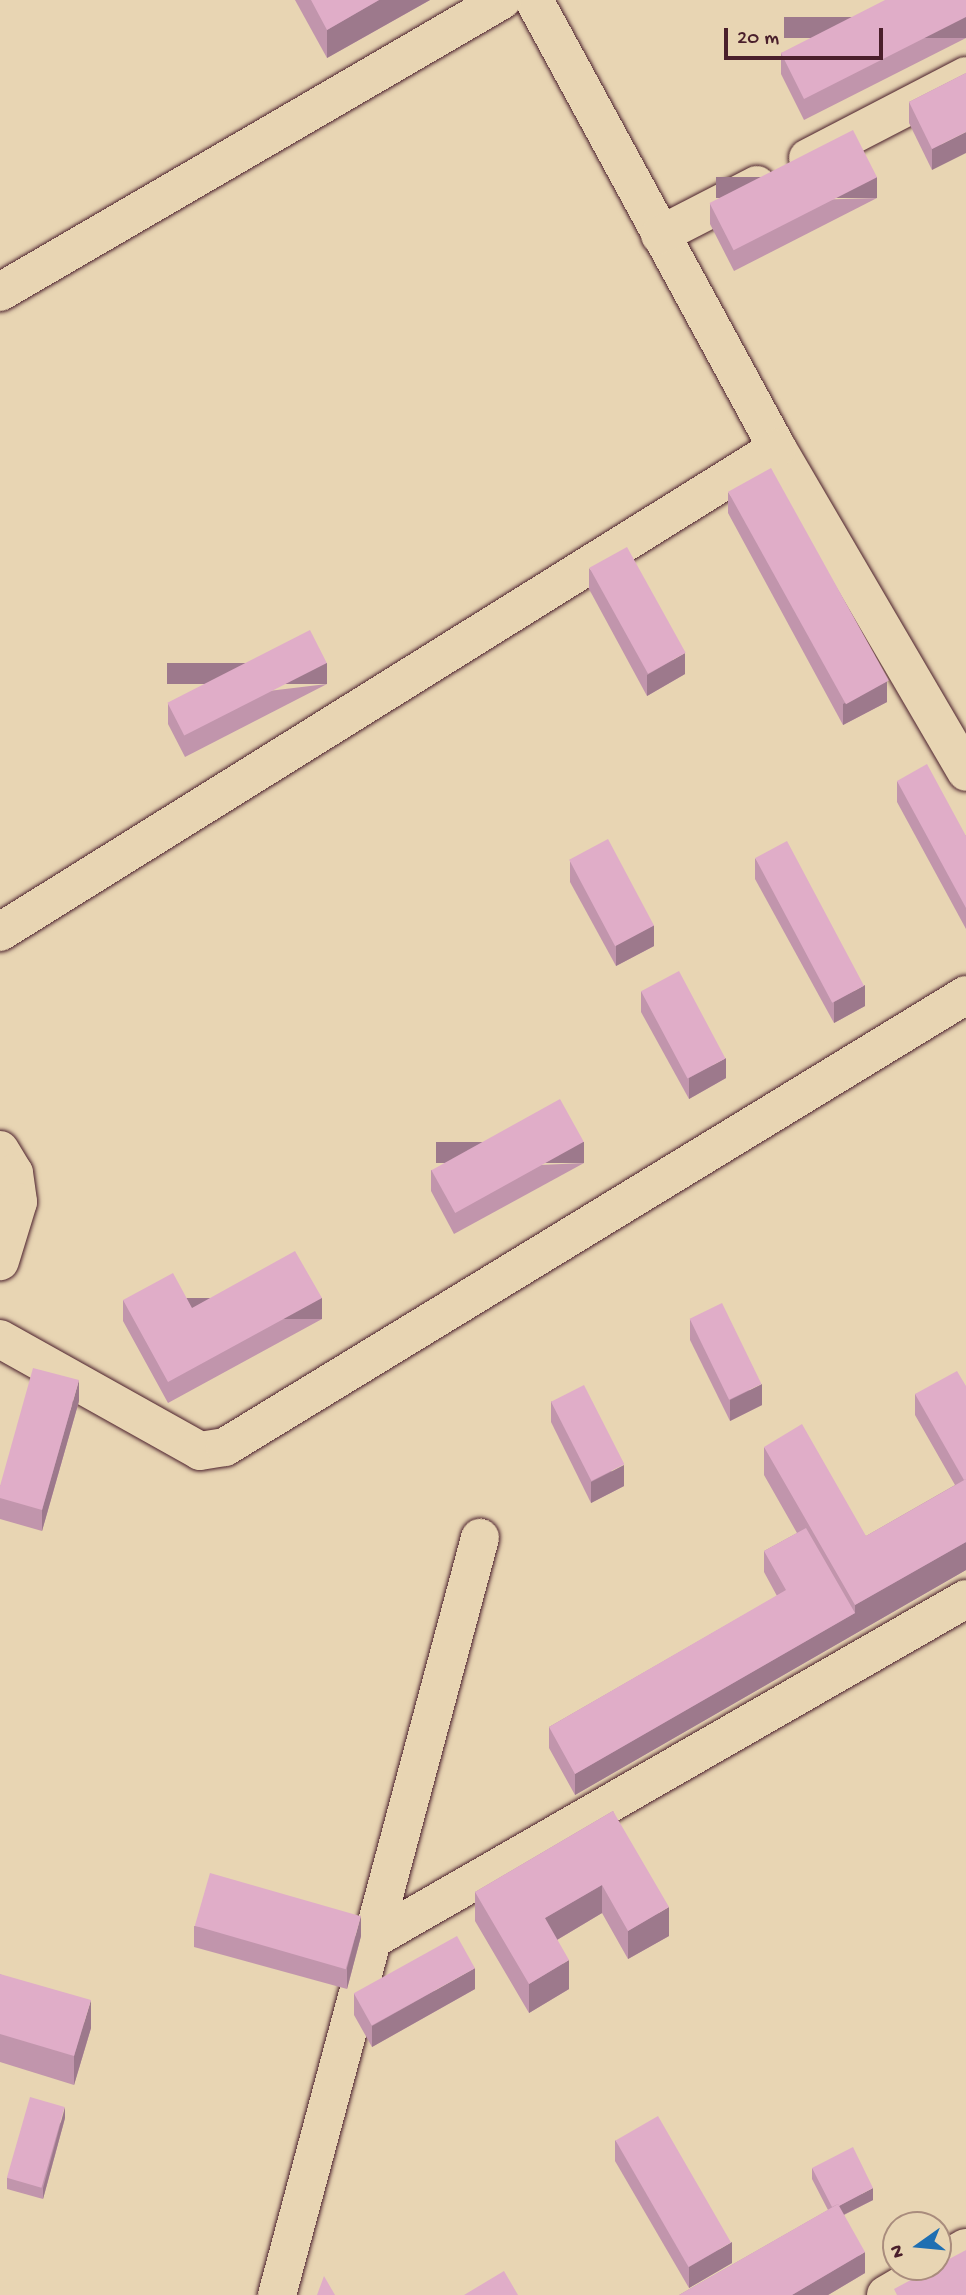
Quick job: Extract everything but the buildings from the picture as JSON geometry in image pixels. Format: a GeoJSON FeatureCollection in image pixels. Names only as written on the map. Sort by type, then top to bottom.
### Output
{"type":"FeatureCollection","features":[{"type":"Feature","properties":{"kind":"street"},"geometry":{"type":"LineString","coordinates":[[0,292],[502,0]]}},
{"type":"Feature","properties":{"kind":"street"},"geometry":{"type":"LineString","coordinates":[[534,0],[777,449],[952,716],[966,772]]}},
{"type":"Feature","properties":{"kind":"street"},"geometry":{"type":"LineString","coordinates":[[660,235],[966,76]]}},
{"type":"Feature","properties":{"kind":"street"},"geometry":{"type":"LineString","coordinates":[[0,932],[777,449]]}},
{"type":"Feature","properties":{"kind":"street"},"geometry":{"type":"LineString","coordinates":[[0,1339],[200,1451],[225,1447],[966,995]]}},
{"type":"Feature","properties":{"kind":"street"},"geometry":{"type":"LineString","coordinates":[[0,1150],[14,1173],[18,1202],[0,1261]]}},
{"type":"Feature","properties":{"kind":"street"},"geometry":{"type":"LineString","coordinates":[[277,2295],[480,1538]]}},
{"type":"Feature","properties":{"kind":"street"},"geometry":{"type":"LineString","coordinates":[[370,1941],[966,1599]]}},
{"type":"Feature","properties":{"kind":"street"},"geometry":{"type":"LineString","coordinates":[[886,2295],[910,2281]]}}]}
